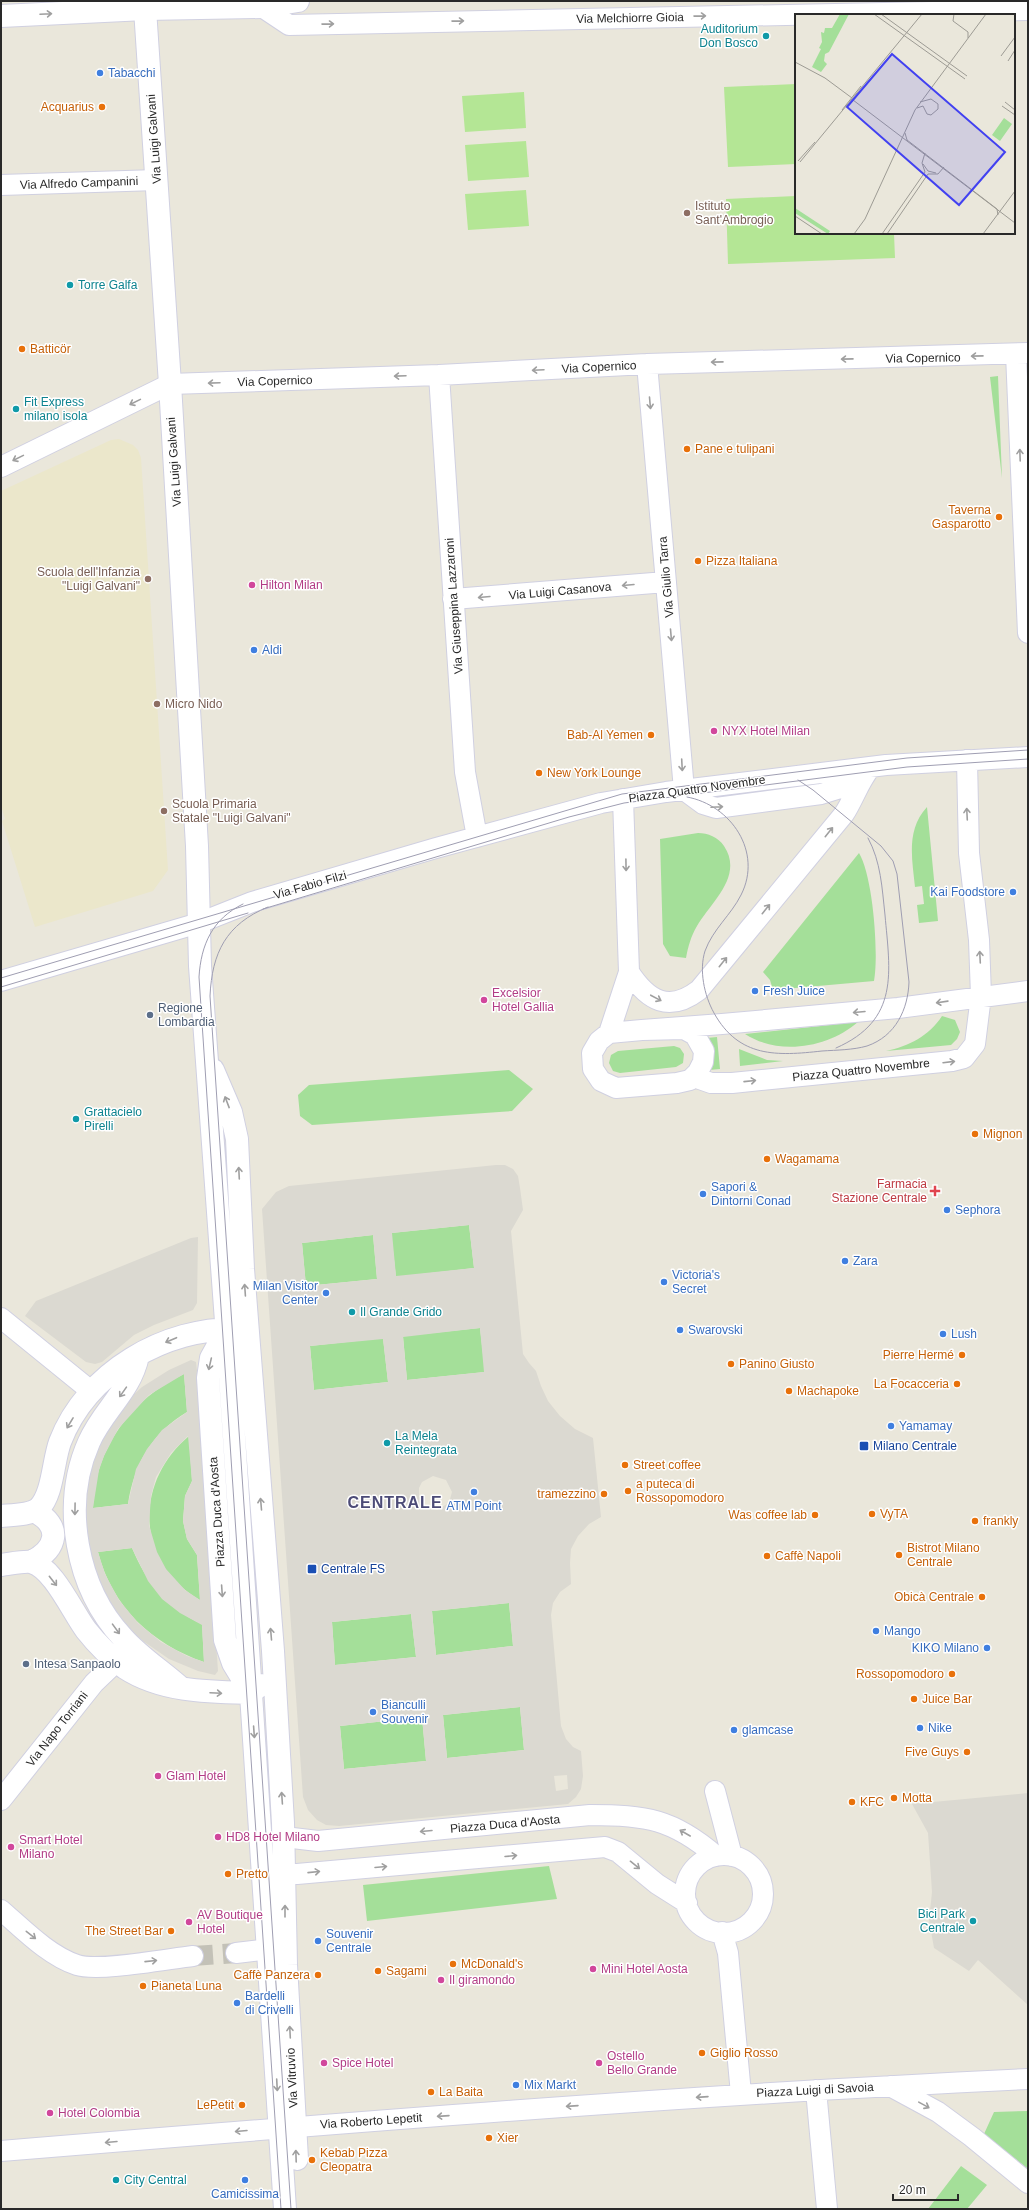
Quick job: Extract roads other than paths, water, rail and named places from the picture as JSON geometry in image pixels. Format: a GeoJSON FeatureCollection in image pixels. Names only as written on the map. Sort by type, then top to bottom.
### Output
{"type":"FeatureCollection","features":[{"type":"Feature","properties":{"kind":"street"},"geometry":{"type":"LineString","coordinates":[[3,17],[145,5],[262,7],[298,1]]}},
{"type":"Feature","properties":{"kind":"street","name":"Via Luigi Galvani"},"geometry":{"type":"LineString","coordinates":[[145,5],[170,384],[198,871],[199,923]]}},
{"type":"Feature","properties":{"kind":"street","name":"Via Melchiorre Gioia"},"geometry":{"type":"LineString","coordinates":[[262,7],[289,25],[795,15]]}},
{"type":"Feature","properties":{"kind":"street","name":"Via Melchiorre Gioia"},"geometry":{"type":"LineString","coordinates":[[831,14],[1028,10]]}},
{"type":"Feature","properties":{"kind":"street","name":"Via Alfredo Campanini"},"geometry":{"type":"LineString","coordinates":[[1,185],[157,180]]}},
{"type":"Feature","properties":{"kind":"street"},"geometry":{"type":"LineString","coordinates":[[1022,354],[1028,633]]}},
{"type":"Feature","properties":{"kind":"street","name":"Via Copernico"},"geometry":{"type":"LineString","coordinates":[[170,384],[438,375],[647,364],[1022,354]]}},
{"type":"Feature","properties":{"kind":"street","name":"Via Giulio Tarra"},"geometry":{"type":"LineString","coordinates":[[647,364],[684,790]]}},
{"type":"Feature","properties":{"kind":"street","name":"Via Giuseppina Lazzaroni"},"geometry":{"type":"LineString","coordinates":[[438,375],[466,788],[477,837]]}},
{"type":"Feature","properties":{"kind":"street"},"geometry":{"type":"LineString","coordinates":[[1,467],[170,384]]}},
{"type":"Feature","properties":{"kind":"street","name":"Via Luigi Casanova"},"geometry":{"type":"LineString","coordinates":[[453,599],[666,582]]}},
{"type":"Feature","properties":{"kind":"street"},"geometry":{"type":"LineString","coordinates":[[967,760],[1028,757]]}},
{"type":"Feature","properties":{"kind":"street","name":"Piazza Quattro Novembre"},"geometry":{"type":"LineString","coordinates":[[967,760],[969,853],[980,946],[981,996],[975,1044],[968,1054],[958,1060],[721,1084],[705,1082],[694,1077],[677,1083],[628,1088],[616,1088],[606,1085],[595,1074],[592,1058],[595,1047],[603,1036],[609,1033],[629,972],[623,799],[802,776],[869,770],[967,760]]}},
{"type":"Feature","properties":{"kind":"street"},"geometry":{"type":"LineString","coordinates":[[684,790],[703,804],[716,808],[821,794],[850,785],[869,770]]}},
{"type":"Feature","properties":{"kind":"street"},"geometry":{"type":"LineString","coordinates":[[629,972],[643,990],[660,1001],[667,1003],[681,1001],[699,990],[844,814],[856,796],[869,770]]}},
{"type":"Feature","properties":{"kind":"street","name":"Via Fabio Filzi"},"geometry":{"type":"LineString","coordinates":[[1,981],[199,923],[241,905],[477,837],[601,803],[623,799]]}},
{"type":"Feature","properties":{"kind":"street"},"geometry":{"type":"LineString","coordinates":[[199,923],[213,1140],[237,1329],[274,1673],[286,1874],[277,1948],[236,1953]]}},
{"type":"Feature","properties":{"kind":"street"},"geometry":{"type":"LineString","coordinates":[[609,1033],[898,1008],[1028,991]]}},
{"type":"Feature","properties":{"kind":"street"},"geometry":{"type":"LineString","coordinates":[[642,1030],[684,1029],[695,1035],[704,1051],[703,1062],[694,1077]]}},
{"type":"Feature","properties":{"kind":"street"},"geometry":{"type":"LineString","coordinates":[[207,1056],[229,1106],[237,1139],[237,1329]]}},
{"type":"Feature","properties":{"kind":"street"},"geometry":{"type":"LineString","coordinates":[[213,1140],[237,1139]]}},
{"type":"Feature","properties":{"kind":"street"},"geometry":{"type":"LineString","coordinates":[[1,1318],[91,1391]]}},
{"type":"Feature","properties":{"kind":"street"},"geometry":{"type":"LineString","coordinates":[[17,1514],[40,1506],[48,1492],[54,1462],[63,1434],[91,1391],[117,1369],[138,1356],[180,1336],[204,1330],[237,1329]]}},
{"type":"Feature","properties":{"kind":"street","name":"Piazza Duca d'Aosta"},"geometry":{"type":"LineString","coordinates":[[237,1329],[211,1358],[208,1378],[224,1624],[229,1654],[251,1693],[263,1864],[277,1948]]}},
{"type":"Feature","properties":{"kind":"street"},"geometry":{"type":"LineString","coordinates":[[138,1356],[126,1389],[102,1419],[88,1444],[76,1483],[75,1530],[81,1562],[88,1580],[110,1621],[128,1643],[181,1688]]}},
{"type":"Feature","properties":{"kind":"street"},"geometry":{"type":"LineString","coordinates":[[17,1514],[48,1521],[52,1528],[54,1539],[47,1551],[18,1564]]}},
{"type":"Feature","properties":{"kind":"street"},"geometry":{"type":"LineString","coordinates":[[18,1564],[49,1575],[85,1628],[117,1661],[146,1679],[181,1688],[214,1693],[251,1693],[274,1673]]}},
{"type":"Feature","properties":{"kind":"street","name":"Via Napo Torriani"},"geometry":{"type":"LineString","coordinates":[[1,1800],[94,1682],[117,1661]]}},
{"type":"Feature","properties":{"kind":"street"},"geometry":{"type":"LineString","coordinates":[[715,1791],[724,1856]]}},
{"type":"Feature","properties":{"kind":"street","name":"Piazza Duca d'Aosta"},"geometry":{"type":"LineString","coordinates":[[284,1837],[318,1841],[590,1815],[616,1815],[642,1818],[670,1825],[724,1856]]}},
{"type":"Feature","properties":{"kind":"street"},"geometry":{"type":"LineString","coordinates":[[263,1864],[286,1874],[600,1847],[613,1849],[618,1852],[658,1884],[687,1903]]}},
{"type":"Feature","properties":{"kind":"street"},"geometry":{"type":"LineString","coordinates":[[724,1856],[743,1860],[754,1869],[762,1884],[762,1899],[760,1908],[752,1921],[735,1931],[722,1932],[710,1930],[700,1923],[692,1914],[687,1903],[686,1887],[692,1873],[702,1862],[724,1856]]}},
{"type":"Feature","properties":{"kind":"street"},"geometry":{"type":"LineString","coordinates":[[1,1910],[54,1953],[72,1963],[84,1967],[193,1956]]}},
{"type":"Feature","properties":{"kind":"street","name":"Piazza Luigi di Savoia"},"geometry":{"type":"LineString","coordinates":[[722,1932],[728,1953],[741,2094],[1028,2079]]}},
{"type":"Feature","properties":{"kind":"street","name":"Via Vitruvio"},"geometry":{"type":"LineString","coordinates":[[277,1948],[287,2127],[285,2209]]}},
{"type":"Feature","properties":{"kind":"street"},"geometry":{"type":"LineString","coordinates":[[890,2086],[938,2112],[972,2137],[1028,2183]]}},
{"type":"Feature","properties":{"kind":"street"},"geometry":{"type":"LineString","coordinates":[[816,2090],[826,2209]]}},
{"type":"Feature","properties":{"kind":"street","name":"Via Roberto Lepetit"},"geometry":{"type":"LineString","coordinates":[[1,2151],[287,2127],[741,2094]]}},
{"type":"Feature","properties":{"kind":"street","name":"Via Vitruvio"},"geometry":{"type":"LineString","coordinates":[[287,2127],[297,2165],[292,2209]]}},
{"type":"Feature","properties":{"kind":"tunnel"},"geometry":{"type":"LineString","coordinates":[[193,1956],[236,1953]]}},
{"type":"Feature","properties":{"kind":"tram line"},"geometry":{"type":"LineString","coordinates":[[1,978],[622,794],[907,758],[1028,750]]}},
{"type":"Feature","properties":{"kind":"tram line"},"geometry":{"type":"LineString","coordinates":[[263,909],[569,817],[624,803],[907,767],[1028,759]]}},
{"type":"Feature","properties":{"kind":"tram line"},"geometry":{"type":"LineString","coordinates":[[687,797],[703,802],[717,810],[729,820],[739,833],[745,847],[748,863],[747,879],[741,895],[708,943],[703,958],[702,966],[705,990],[710,1006],[724,1028],[735,1039],[747,1046],[760,1051],[775,1053],[805,1053],[867,1046],[886,1036],[893,1028],[903,1011],[908,992],[909,982],[897,874],[893,861],[881,846],[813,790],[798,780]]}},
{"type":"Feature","properties":{"kind":"tram line"},"geometry":{"type":"LineString","coordinates":[[836,1048],[857,1037],[871,1023],[881,1009],[889,975],[887,936],[880,875],[876,856],[868,838]]}},
{"type":"Feature","properties":{"kind":"tram line"},"geometry":{"type":"LineString","coordinates":[[243,904],[223,917],[210,934],[202,954],[199,977],[281,2209]]}},
{"type":"Feature","properties":{"kind":"tram line"},"geometry":{"type":"LineString","coordinates":[[268,907],[242,922],[232,931],[224,942],[218,953],[214,966],[210,996],[291,2209]]}},
{"type":"Feature","properties":{"kind":"tram line"},"geometry":{"type":"LineString","coordinates":[[1,987],[248,913]]}},
{"type":"Feature","properties":{"kind":"place","name":"Auditorium Don Bosco"},"geometry":{"type":"Point","coordinates":[766,36]}},
{"type":"Feature","properties":{"kind":"place","name":"Tabacchi"},"geometry":{"type":"Point","coordinates":[100,73]}},
{"type":"Feature","properties":{"kind":"place","name":"Acquarius"},"geometry":{"type":"Point","coordinates":[102,107]}},
{"type":"Feature","properties":{"kind":"place","name":"Istituto Sant'Ambrogio"},"geometry":{"type":"Point","coordinates":[687,213]}},
{"type":"Feature","properties":{"kind":"place","name":"Torre Galfa"},"geometry":{"type":"Point","coordinates":[70,285]}},
{"type":"Feature","properties":{"kind":"place","name":"Batticör"},"geometry":{"type":"Point","coordinates":[22,349]}},
{"type":"Feature","properties":{"kind":"place","name":"Fit Express milano isola"},"geometry":{"type":"Point","coordinates":[16,409]}},
{"type":"Feature","properties":{"kind":"place","name":"Pane e tulipani"},"geometry":{"type":"Point","coordinates":[687,449]}},
{"type":"Feature","properties":{"kind":"place","name":"Taverna Gasparotto"},"geometry":{"type":"Point","coordinates":[999,517]}},
{"type":"Feature","properties":{"kind":"place","name":"Pizza Italiana"},"geometry":{"type":"Point","coordinates":[698,561]}},
{"type":"Feature","properties":{"kind":"place","name":"Scuola dell'Infanzia \"Luigi Galvani\""},"geometry":{"type":"Point","coordinates":[148,579]}},
{"type":"Feature","properties":{"kind":"place","name":"Hilton Milan"},"geometry":{"type":"Point","coordinates":[252,585]}},
{"type":"Feature","properties":{"kind":"place","name":"Aldi"},"geometry":{"type":"Point","coordinates":[254,650]}},
{"type":"Feature","properties":{"kind":"place","name":"Micro Nido"},"geometry":{"type":"Point","coordinates":[157,704]}},
{"type":"Feature","properties":{"kind":"place","name":"NYX Hotel Milan"},"geometry":{"type":"Point","coordinates":[714,731]}},
{"type":"Feature","properties":{"kind":"place","name":"Bab-Al Yemen"},"geometry":{"type":"Point","coordinates":[651,735]}},
{"type":"Feature","properties":{"kind":"place","name":"New York Lounge"},"geometry":{"type":"Point","coordinates":[539,773]}},
{"type":"Feature","properties":{"kind":"place","name":"Scuola Primaria Statale \"Luigi Galvani\""},"geometry":{"type":"Point","coordinates":[164,811]}},
{"type":"Feature","properties":{"kind":"place","name":"Kai Foodstore"},"geometry":{"type":"Point","coordinates":[1013,892]}},
{"type":"Feature","properties":{"kind":"place","name":"Fresh Juice"},"geometry":{"type":"Point","coordinates":[755,991]}},
{"type":"Feature","properties":{"kind":"place","name":"Excelsior Hotel Gallia"},"geometry":{"type":"Point","coordinates":[484,1000]}},
{"type":"Feature","properties":{"kind":"place","name":"Regione Lombardia"},"geometry":{"type":"Point","coordinates":[150,1015]}},
{"type":"Feature","properties":{"kind":"place","name":"Grattacielo Pirelli"},"geometry":{"type":"Point","coordinates":[76,1119]}},
{"type":"Feature","properties":{"kind":"place","name":"Mignon"},"geometry":{"type":"Point","coordinates":[975,1134]}},
{"type":"Feature","properties":{"kind":"place","name":"Wagamama"},"geometry":{"type":"Point","coordinates":[767,1159]}},
{"type":"Feature","properties":{"kind":"place","name":"Farmacia Stazione Centrale"},"geometry":{"type":"Point","coordinates":[935,1191]}},
{"type":"Feature","properties":{"kind":"place","name":"Sapori & Dintorni Conad"},"geometry":{"type":"Point","coordinates":[703,1194]}},
{"type":"Feature","properties":{"kind":"place","name":"Sephora"},"geometry":{"type":"Point","coordinates":[947,1210]}},
{"type":"Feature","properties":{"kind":"place","name":"Zara"},"geometry":{"type":"Point","coordinates":[845,1261]}},
{"type":"Feature","properties":{"kind":"place","name":"Victoria's Secret"},"geometry":{"type":"Point","coordinates":[664,1282]}},
{"type":"Feature","properties":{"kind":"place","name":"Milan Visitor Center"},"geometry":{"type":"Point","coordinates":[326,1293]}},
{"type":"Feature","properties":{"kind":"place","name":"Il Grande Grido"},"geometry":{"type":"Point","coordinates":[352,1312]}},
{"type":"Feature","properties":{"kind":"place","name":"Swarovski"},"geometry":{"type":"Point","coordinates":[680,1330]}},
{"type":"Feature","properties":{"kind":"place","name":"Lush"},"geometry":{"type":"Point","coordinates":[943,1334]}},
{"type":"Feature","properties":{"kind":"place","name":"Pierre Hermé"},"geometry":{"type":"Point","coordinates":[962,1355]}},
{"type":"Feature","properties":{"kind":"place","name":"Panino Giusto"},"geometry":{"type":"Point","coordinates":[731,1364]}},
{"type":"Feature","properties":{"kind":"place","name":"La Focacceria"},"geometry":{"type":"Point","coordinates":[957,1384]}},
{"type":"Feature","properties":{"kind":"place","name":"Machapoke"},"geometry":{"type":"Point","coordinates":[789,1391]}},
{"type":"Feature","properties":{"kind":"place","name":"Yamamay"},"geometry":{"type":"Point","coordinates":[891,1426]}},
{"type":"Feature","properties":{"kind":"place","name":"La Mela Reintegrata"},"geometry":{"type":"Point","coordinates":[387,1443]}},
{"type":"Feature","properties":{"kind":"place","name":"Milano Centrale"},"geometry":{"type":"Point","coordinates":[864,1446]}},
{"type":"Feature","properties":{"kind":"place","name":"Street coffee"},"geometry":{"type":"Point","coordinates":[625,1465]}},
{"type":"Feature","properties":{"kind":"place","name":"a puteca di Rossopomodoro"},"geometry":{"type":"Point","coordinates":[628,1491]}},
{"type":"Feature","properties":{"kind":"place","name":"ATM Point"},"geometry":{"type":"Point","coordinates":[474,1492]}},
{"type":"Feature","properties":{"kind":"place","name":"tramezzino"},"geometry":{"type":"Point","coordinates":[604,1494]}},
{"type":"Feature","properties":{"kind":"place","name":"VyTA"},"geometry":{"type":"Point","coordinates":[872,1514]}},
{"type":"Feature","properties":{"kind":"place","name":"Was coffee lab"},"geometry":{"type":"Point","coordinates":[815,1515]}},
{"type":"Feature","properties":{"kind":"place","name":"frankly"},"geometry":{"type":"Point","coordinates":[975,1521]}},
{"type":"Feature","properties":{"kind":"place","name":"Bistrot Milano Centrale"},"geometry":{"type":"Point","coordinates":[899,1555]}},
{"type":"Feature","properties":{"kind":"place","name":"Caffè Napoli"},"geometry":{"type":"Point","coordinates":[767,1556]}},
{"type":"Feature","properties":{"kind":"place","name":"Centrale FS"},"geometry":{"type":"Point","coordinates":[312,1569]}},
{"type":"Feature","properties":{"kind":"place","name":"Obicà Centrale"},"geometry":{"type":"Point","coordinates":[982,1597]}},
{"type":"Feature","properties":{"kind":"place","name":"Mango"},"geometry":{"type":"Point","coordinates":[876,1631]}},
{"type":"Feature","properties":{"kind":"place","name":"KIKO Milano"},"geometry":{"type":"Point","coordinates":[987,1648]}},
{"type":"Feature","properties":{"kind":"place","name":"Intesa Sanpaolo"},"geometry":{"type":"Point","coordinates":[26,1664]}},
{"type":"Feature","properties":{"kind":"place","name":"Rossopomodoro"},"geometry":{"type":"Point","coordinates":[952,1674]}},
{"type":"Feature","properties":{"kind":"place","name":"Juice Bar"},"geometry":{"type":"Point","coordinates":[914,1699]}},
{"type":"Feature","properties":{"kind":"place","name":"Bianculli Souvenir"},"geometry":{"type":"Point","coordinates":[373,1712]}},
{"type":"Feature","properties":{"kind":"place","name":"Nike"},"geometry":{"type":"Point","coordinates":[920,1728]}},
{"type":"Feature","properties":{"kind":"place","name":"glamcase"},"geometry":{"type":"Point","coordinates":[734,1730]}},
{"type":"Feature","properties":{"kind":"place","name":"Five Guys"},"geometry":{"type":"Point","coordinates":[967,1752]}},
{"type":"Feature","properties":{"kind":"place","name":"Glam Hotel"},"geometry":{"type":"Point","coordinates":[158,1776]}},
{"type":"Feature","properties":{"kind":"place","name":"Motta"},"geometry":{"type":"Point","coordinates":[894,1798]}},
{"type":"Feature","properties":{"kind":"place","name":"KFC"},"geometry":{"type":"Point","coordinates":[852,1802]}},
{"type":"Feature","properties":{"kind":"place","name":"HD8 Hotel Milano"},"geometry":{"type":"Point","coordinates":[218,1837]}},
{"type":"Feature","properties":{"kind":"place","name":"Smart Hotel Milano"},"geometry":{"type":"Point","coordinates":[11,1847]}},
{"type":"Feature","properties":{"kind":"place","name":"Pretto"},"geometry":{"type":"Point","coordinates":[228,1874]}},
{"type":"Feature","properties":{"kind":"place","name":"Bici Park Centrale"},"geometry":{"type":"Point","coordinates":[973,1921]}},
{"type":"Feature","properties":{"kind":"place","name":"AV Boutique Hotel"},"geometry":{"type":"Point","coordinates":[189,1922]}},
{"type":"Feature","properties":{"kind":"place","name":"The Street Bar"},"geometry":{"type":"Point","coordinates":[171,1931]}},
{"type":"Feature","properties":{"kind":"place","name":"Souvenir Centrale"},"geometry":{"type":"Point","coordinates":[318,1941]}},
{"type":"Feature","properties":{"kind":"place","name":"McDonald's"},"geometry":{"type":"Point","coordinates":[453,1964]}},
{"type":"Feature","properties":{"kind":"place","name":"Mini Hotel Aosta"},"geometry":{"type":"Point","coordinates":[593,1969]}},
{"type":"Feature","properties":{"kind":"place","name":"Sagami"},"geometry":{"type":"Point","coordinates":[378,1971]}},
{"type":"Feature","properties":{"kind":"place","name":"Caffè Panzera"},"geometry":{"type":"Point","coordinates":[318,1975]}},
{"type":"Feature","properties":{"kind":"place","name":"Il giramondo"},"geometry":{"type":"Point","coordinates":[441,1980]}},
{"type":"Feature","properties":{"kind":"place","name":"Pianeta Luna"},"geometry":{"type":"Point","coordinates":[143,1986]}},
{"type":"Feature","properties":{"kind":"place","name":"Bardelli di Crivelli"},"geometry":{"type":"Point","coordinates":[237,2003]}},
{"type":"Feature","properties":{"kind":"place","name":"Giglio Rosso"},"geometry":{"type":"Point","coordinates":[702,2053]}},
{"type":"Feature","properties":{"kind":"place","name":"Spice Hotel"},"geometry":{"type":"Point","coordinates":[324,2063]}},
{"type":"Feature","properties":{"kind":"place","name":"Ostello Bello Grande"},"geometry":{"type":"Point","coordinates":[599,2063]}},
{"type":"Feature","properties":{"kind":"place","name":"Mix Markt"},"geometry":{"type":"Point","coordinates":[516,2085]}},
{"type":"Feature","properties":{"kind":"place","name":"La Baita"},"geometry":{"type":"Point","coordinates":[431,2092]}},
{"type":"Feature","properties":{"kind":"place","name":"LePetit"},"geometry":{"type":"Point","coordinates":[242,2105]}},
{"type":"Feature","properties":{"kind":"place","name":"Hotel Colombia"},"geometry":{"type":"Point","coordinates":[50,2113]}},
{"type":"Feature","properties":{"kind":"place","name":"Xier"},"geometry":{"type":"Point","coordinates":[489,2138]}},
{"type":"Feature","properties":{"kind":"place","name":"Kebab Pizza Cleopatra"},"geometry":{"type":"Point","coordinates":[312,2160]}},
{"type":"Feature","properties":{"kind":"place","name":"City Central"},"geometry":{"type":"Point","coordinates":[116,2180]}},
{"type":"Feature","properties":{"kind":"place","name":"Camicissima"},"geometry":{"type":"Point","coordinates":[245,2180]}},
{"type":"Feature","properties":{"kind":"district","name":"CENTRALE"},"geometry":{"type":"Point","coordinates":[395,1502]}}]}
